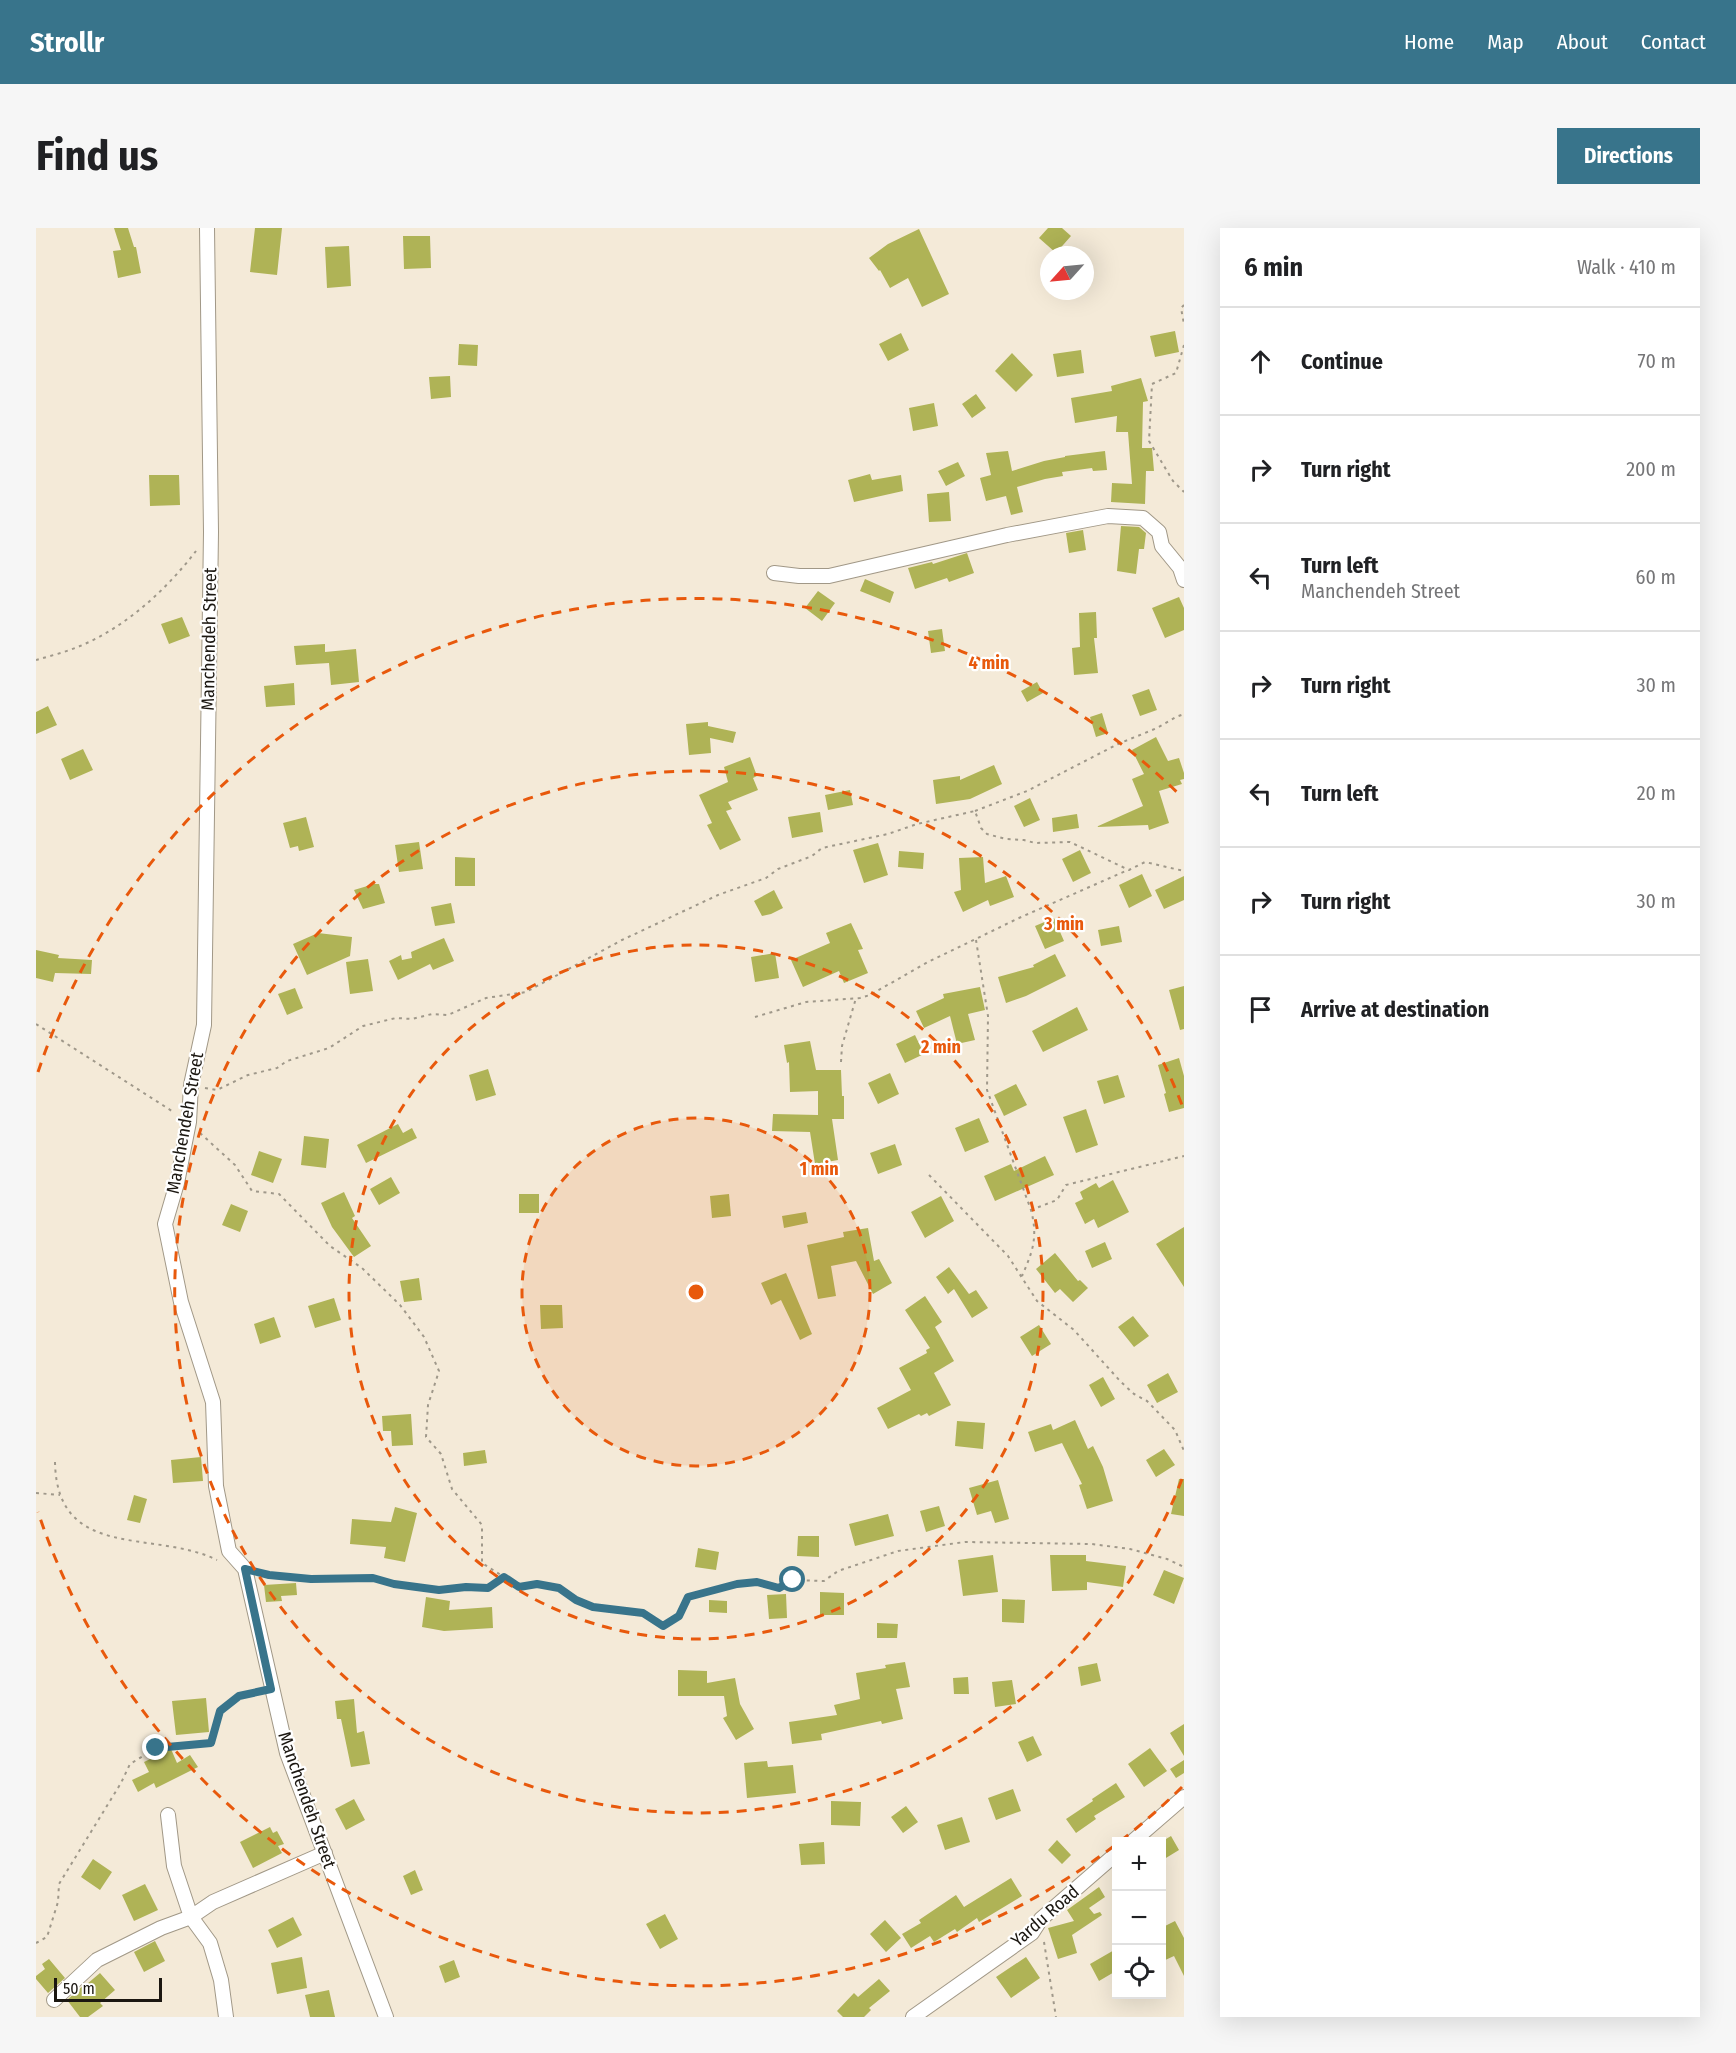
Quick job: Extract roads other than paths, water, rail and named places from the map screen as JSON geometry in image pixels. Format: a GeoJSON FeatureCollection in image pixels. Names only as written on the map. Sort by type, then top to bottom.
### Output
{"type":"FeatureCollection","features":[{"type":"Feature","properties":{"kind":"street","name":"Manchendeh Street"},"geometry":{"type":"LineString","coordinates":[[207,228],[211,532],[204,1025],[191,1085],[189,1122],[177,1183],[165,1224],[181,1302],[213,1402],[216,1486],[230,1551],[245,1569],[287,1753],[386,2017]]}},
{"type":"Feature","properties":{"kind":"street"},"geometry":{"type":"LineString","coordinates":[[774,573],[829,576],[1007,535],[1108,516],[1143,518],[1159,532],[1162,546],[1180,568],[1184,580]]}},
{"type":"Feature","properties":{"kind":"street"},"geometry":{"type":"LineString","coordinates":[[1138,1837],[1184,1797]]}},
{"type":"Feature","properties":{"kind":"street"},"geometry":{"type":"LineString","coordinates":[[168,1815],[174,1866],[191,1917],[210,1943],[221,1980],[226,2017]]}},
{"type":"Feature","properties":{"kind":"street"},"geometry":{"type":"LineString","coordinates":[[54,2000],[97,1960],[161,1928],[191,1917],[213,1902],[324,1853]]}},
{"type":"Feature","properties":{"kind":"street","name":"Yardu Road"},"geometry":{"type":"LineString","coordinates":[[913,2017],[1032,1933],[1041,1918],[1112,1857]]}}]}
